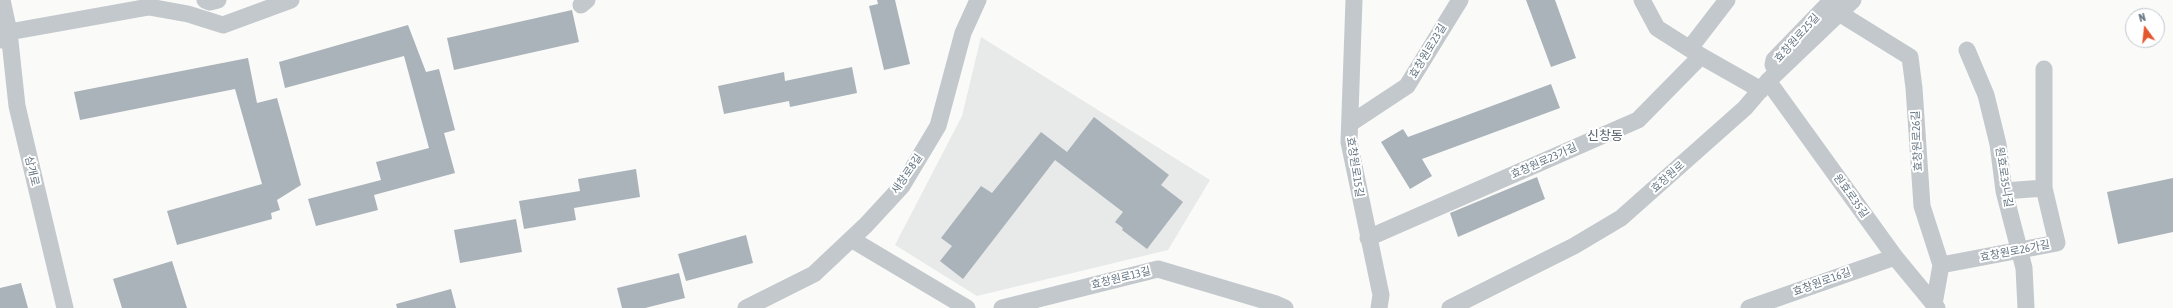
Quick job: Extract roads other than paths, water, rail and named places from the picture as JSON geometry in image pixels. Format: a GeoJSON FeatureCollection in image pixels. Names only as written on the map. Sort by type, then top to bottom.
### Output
{"type":"FeatureCollection","features":[{"type":"Feature","properties":{"kind":"street","name":"삼개로"},"geometry":{"type":"LineString","coordinates":[[2,0],[5,36],[17,106],[65,308]]}},
{"type":"Feature","properties":{"kind":"street"},"geometry":{"type":"LineString","coordinates":[[205,0],[210,2],[218,0]]}},
{"type":"Feature","properties":{"kind":"street"},"geometry":{"type":"LineString","coordinates":[[5,36],[54,24],[149,7],[188,14],[223,24],[291,0]]}},
{"type":"Feature","properties":{"kind":"street","name":"새창로8길"},"geometry":{"type":"LineString","coordinates":[[746,308],[814,274],[851,239],[902,186],[938,126],[963,33],[978,0]]}},
{"type":"Feature","properties":{"kind":"street","name":"효창원로15길"},"geometry":{"type":"LineString","coordinates":[[1354,0],[1351,123],[1349,142],[1381,295],[1378,308]]}},
{"type":"Feature","properties":{"kind":"street","name":"효창원로23길"},"geometry":{"type":"LineString","coordinates":[[1351,123],[1407,86],[1460,0]]}},
{"type":"Feature","properties":{"kind":"street"},"geometry":{"type":"LineString","coordinates":[[1642,0],[1658,28],[1695,52],[1765,85]]}},
{"type":"Feature","properties":{"kind":"street"},"geometry":{"type":"LineString","coordinates":[[1695,52],[1727,0]]}},
{"type":"Feature","properties":{"kind":"street"},"geometry":{"type":"LineString","coordinates":[[1836,7],[1853,0]]}},
{"type":"Feature","properties":{"kind":"street","name":"효창원로25길"},"geometry":{"type":"LineString","coordinates":[[1765,85],[1774,60],[1836,7]]}},
{"type":"Feature","properties":{"kind":"street","name":"효창원로26길"},"geometry":{"type":"LineString","coordinates":[[1836,7],[1910,57],[1914,88],[1922,206],[1941,265],[1936,306]]}},
{"type":"Feature","properties":{"kind":"street","name":"원효로35나길"},"geometry":{"type":"LineString","coordinates":[[1967,50],[1986,95],[1998,144],[2004,191],[2024,268],[2026,308]]}},
{"type":"Feature","properties":{"kind":"street","name":"효창원로23가길"},"geometry":{"type":"LineString","coordinates":[[1368,238],[1638,120],[1695,52]]}},
{"type":"Feature","properties":{"kind":"street","name":"효창원로26가길"},"geometry":{"type":"LineString","coordinates":[[1941,265],[2057,243],[2044,188],[2044,69]]}},
{"type":"Feature","properties":{"kind":"street","name":"원효로35길"},"geometry":{"type":"LineString","coordinates":[[1765,85],[1895,257],[1936,306]]}},
{"type":"Feature","properties":{"kind":"street","name":"효창원로"},"geometry":{"type":"LineString","coordinates":[[1450,308],[1574,246],[1621,218],[1745,108],[1765,85]]}},
{"type":"Feature","properties":{"kind":"street"},"geometry":{"type":"LineString","coordinates":[[2004,191],[2044,188]]}},
{"type":"Feature","properties":{"kind":"street"},"geometry":{"type":"LineString","coordinates":[[851,239],[967,308]]}},
{"type":"Feature","properties":{"kind":"street","name":"효창원로16길"},"geometry":{"type":"LineString","coordinates":[[1751,308],[1895,257]]}},
{"type":"Feature","properties":{"kind":"street","name":"효창원로13길"},"geometry":{"type":"LineString","coordinates":[[1002,308],[1158,269],[1285,308]]}},
{"type":"Feature","properties":{"kind":"district","name":"신창동"},"geometry":{"type":"Point","coordinates":[1605,136]}}]}
